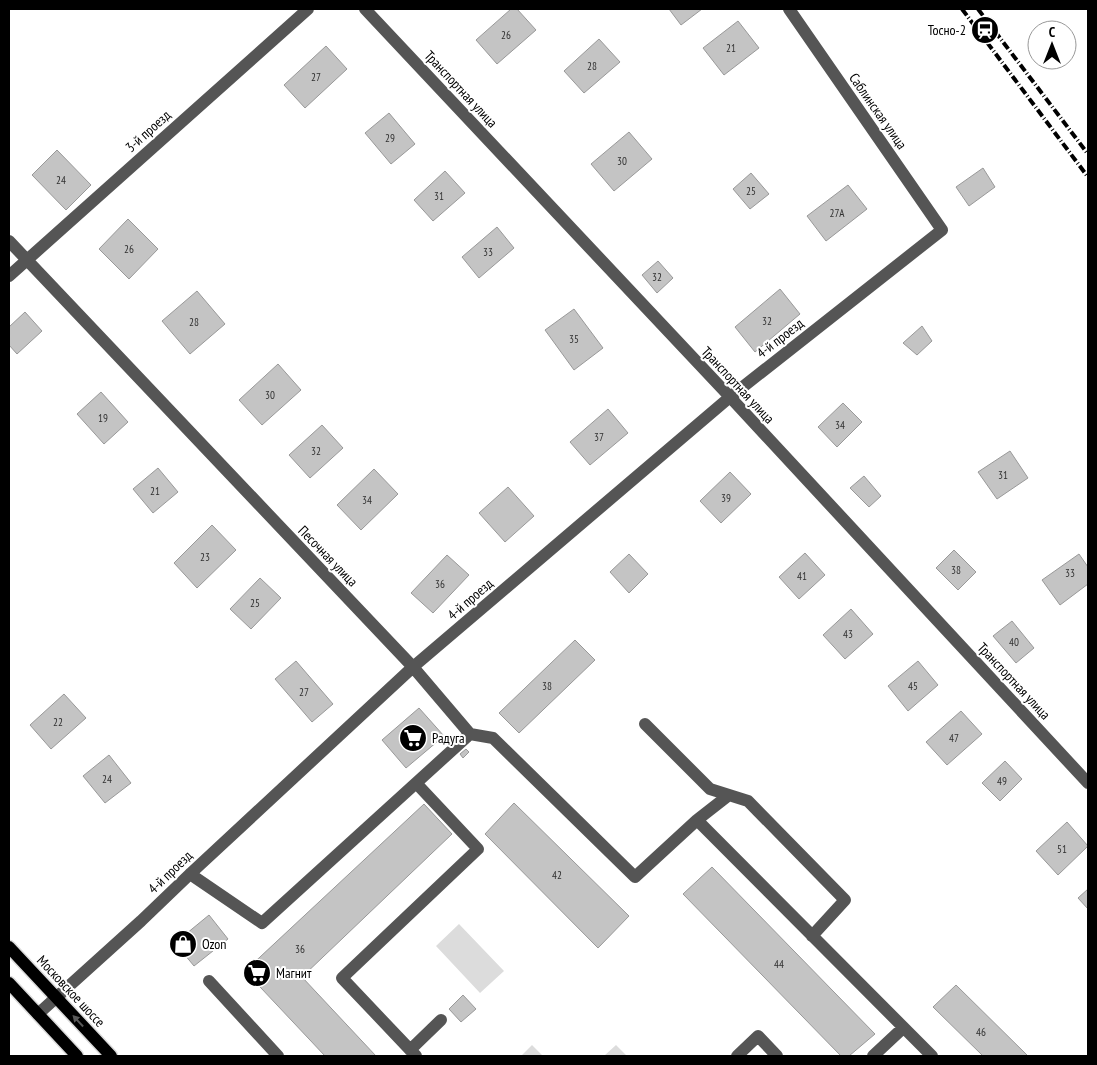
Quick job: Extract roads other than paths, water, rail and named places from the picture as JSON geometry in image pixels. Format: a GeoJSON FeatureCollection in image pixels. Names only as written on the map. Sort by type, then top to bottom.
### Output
{"type":"FeatureCollection","features":[{"type":"Feature","properties":{"kind":"main road","name":"Московское шоссе"},"geometry":{"type":"LineString","coordinates":[[9,947],[111,1056]]}},
{"type":"Feature","properties":{"kind":"main road"},"geometry":{"type":"LineString","coordinates":[[9,983],[77,1056]]}},
{"type":"Feature","properties":{"kind":"street","name":"3-й проезд"},"geometry":{"type":"LineString","coordinates":[[9,276],[308,9]]}},
{"type":"Feature","properties":{"kind":"street","name":"Транспортная улица"},"geometry":{"type":"LineString","coordinates":[[365,9],[730,397],[1088,783]]}},
{"type":"Feature","properties":{"kind":"street","name":"Саблинская улица"},"geometry":{"type":"LineString","coordinates":[[789,9],[942,230]]}},
{"type":"Feature","properties":{"kind":"street","name":"4-й проезд"},"geometry":{"type":"LineString","coordinates":[[38,1014],[141,921],[413,667],[730,397],[942,230]]}},
{"type":"Feature","properties":{"kind":"street","name":"Песочная улица"},"geometry":{"type":"LineString","coordinates":[[9,241],[413,667],[470,734]]}},
{"type":"Feature","properties":{"kind":"street"},"geometry":{"type":"LineString","coordinates":[[645,724],[710,789],[748,801],[845,900],[812,936]]}},
{"type":"Feature","properties":{"kind":"street"},"geometry":{"type":"LineString","coordinates":[[190,874],[262,923],[470,734],[492,738],[635,877],[697,820],[729,795]]}},
{"type":"Feature","properties":{"kind":"street"},"geometry":{"type":"LineString","coordinates":[[416,783],[478,849],[342,978],[413,1053],[442,1020]]}},
{"type":"Feature","properties":{"kind":"street"},"geometry":{"type":"LineString","coordinates":[[697,820],[932,1056]]}},
{"type":"Feature","properties":{"kind":"street"},"geometry":{"type":"LineString","coordinates":[[209,981],[278,1056]]}},
{"type":"Feature","properties":{"kind":"street"},"geometry":{"type":"LineString","coordinates":[[873,1056],[903,1028]]}},
{"type":"Feature","properties":{"kind":"street"},"geometry":{"type":"LineString","coordinates":[[738,1056],[758,1036],[777,1056]]}},
{"type":"Feature","properties":{"kind":"railway"},"geometry":{"type":"LineString","coordinates":[[962,9],[1088,177]]}},
{"type":"Feature","properties":{"kind":"railway"},"geometry":{"type":"LineString","coordinates":[[978,9],[1088,154]]}},
{"type":"Feature","properties":{"kind":"place","name":"Тосно-2"},"geometry":{"type":"Point","coordinates":[985,30]}},
{"type":"Feature","properties":{"kind":"place","name":"Радуга"},"geometry":{"type":"Point","coordinates":[413,738]}},
{"type":"Feature","properties":{"kind":"place","name":"Ozon"},"geometry":{"type":"Point","coordinates":[183,944]}},
{"type":"Feature","properties":{"kind":"place","name":"Магнит"},"geometry":{"type":"Point","coordinates":[257,973]}}]}
